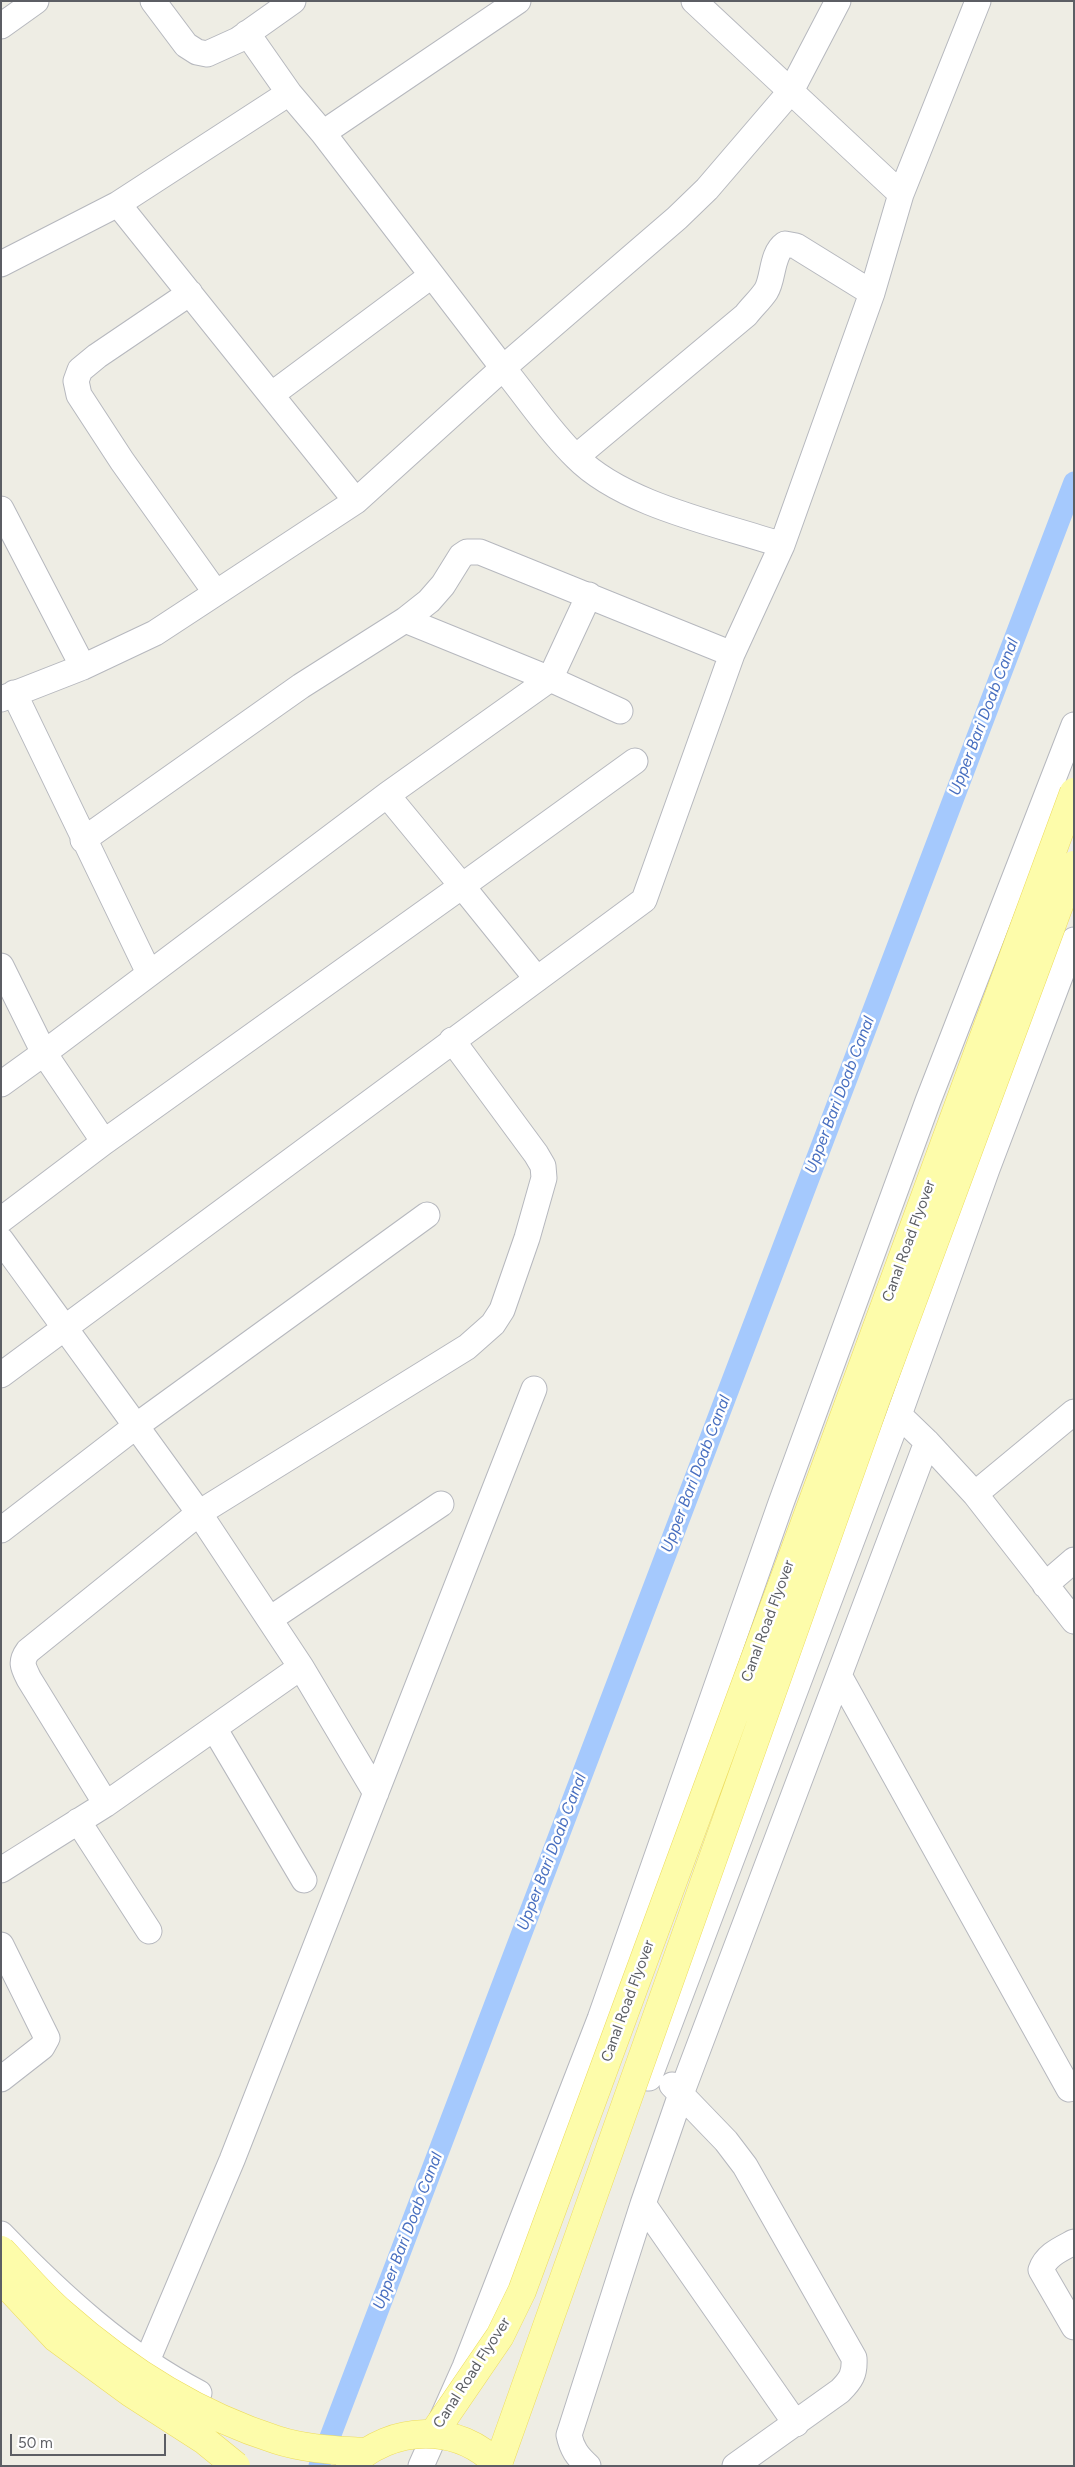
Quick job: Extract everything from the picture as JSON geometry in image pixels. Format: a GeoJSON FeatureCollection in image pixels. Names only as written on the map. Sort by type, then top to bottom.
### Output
{"type":"FeatureCollection","features":[{"type":"Feature","properties":{"kind":"main road","name":"Canal Road Flyover"},"geometry":{"type":"LineString","coordinates":[[433,2434],[500,2336],[522,2291],[1074,792]]}},
{"type":"Feature","properties":{"kind":"main road","name":"Canal Road Flyover"},"geometry":{"type":"LineString","coordinates":[[495,2465],[876,1399],[1074,866]]}},
{"type":"Feature","properties":{"kind":"main road"},"geometry":{"type":"LineString","coordinates":[[1,2250],[62,2313],[143,2376],[216,2415],[278,2440],[356,2459],[397,2437],[433,2434],[468,2443],[495,2465]]}},
{"type":"Feature","properties":{"kind":"main road"},"geometry":{"type":"LineString","coordinates":[[1,2279],[56,2338],[131,2393],[204,2440],[236,2466]]}},
{"type":"Feature","properties":{"kind":"street"},"geometry":{"type":"LineString","coordinates":[[1,26],[36,1]]}},
{"type":"Feature","properties":{"kind":"street"},"geometry":{"type":"LineString","coordinates":[[153,1],[186,45],[198,52],[207,54],[222,49],[247,34],[293,1]]}},
{"type":"Feature","properties":{"kind":"street"},"geometry":{"type":"LineString","coordinates":[[323,133],[518,1]]}},
{"type":"Feature","properties":{"kind":"street"},"geometry":{"type":"LineString","coordinates":[[694,1],[901,194]]}},
{"type":"Feature","properties":{"kind":"street"},"geometry":{"type":"LineString","coordinates":[[149,973],[83,840],[8,696],[83,666],[155,633],[356,501],[503,368],[677,218],[725,168],[791,91],[838,1]]}},
{"type":"Feature","properties":{"kind":"street"},"geometry":{"type":"LineString","coordinates":[[1,1375],[644,900],[732,654],[782,545],[872,293],[901,194],[978,1]]}},
{"type":"Feature","properties":{"kind":"street"},"geometry":{"type":"LineString","coordinates":[[247,34],[289,93],[323,133],[431,276],[576,457],[610,483],[637,498],[782,545]]}},
{"type":"Feature","properties":{"kind":"street"},"geometry":{"type":"LineString","coordinates":[[1,264],[118,204],[289,93]]}},
{"type":"Feature","properties":{"kind":"street"},"geometry":{"type":"LineString","coordinates":[[118,204],[356,501]]}},
{"type":"Feature","properties":{"kind":"street"},"geometry":{"type":"LineString","coordinates":[[576,457],[746,315],[767,290],[776,258],[781,247],[785,244],[796,246],[872,293]]}},
{"type":"Feature","properties":{"kind":"street"},"geometry":{"type":"LineString","coordinates":[[271,395],[431,276]]}},
{"type":"Feature","properties":{"kind":"street"},"geometry":{"type":"LineString","coordinates":[[190,293],[97,356],[80,370],[76,381],[79,395],[122,461],[216,593]]}},
{"type":"Feature","properties":{"kind":"street"},"geometry":{"type":"LineString","coordinates":[[1,509],[83,666]]}},
{"type":"Feature","properties":{"kind":"street"},"geometry":{"type":"LineString","coordinates":[[83,840],[301,686],[405,620],[429,601],[461,556],[475,550],[732,654]]}},
{"type":"Feature","properties":{"kind":"street"},"geometry":{"type":"LineString","coordinates":[[1,1084],[44,1054],[387,795],[550,679],[589,595]]}},
{"type":"Feature","properties":{"kind":"street"},"geometry":{"type":"LineString","coordinates":[[405,620],[550,679],[620,711]]}},
{"type":"Feature","properties":{"kind":"street"},"geometry":{"type":"LineString","coordinates":[[421,2466],[466,2367],[600,2020],[781,1504],[928,1100],[1074,725]]}},
{"type":"Feature","properties":{"kind":"street"},"geometry":{"type":"LineString","coordinates":[[1,1220],[104,1142],[635,761]]}},
{"type":"Feature","properties":{"kind":"street"},"geometry":{"type":"LineString","coordinates":[[387,795],[537,979]]}},
{"type":"Feature","properties":{"kind":"street"},"geometry":{"type":"LineString","coordinates":[[495,2465],[653,2068],[899,1415],[987,1169],[1074,940]]}},
{"type":"Feature","properties":{"kind":"street"},"geometry":{"type":"LineString","coordinates":[[1,966],[44,1054],[104,1142]]}},
{"type":"Feature","properties":{"kind":"street"},"geometry":{"type":"LineString","coordinates":[[106,1804],[29,1679],[22,1665],[22,1658],[28,1651],[199,1513],[467,1347],[487,1330],[502,1310],[539,1198],[544,1178],[542,1166],[536,1154],[452,1040]]}},
{"type":"Feature","properties":{"kind":"street"},"geometry":{"type":"LineString","coordinates":[[1,1530],[136,1426],[427,1215]]}},
{"type":"Feature","properties":{"kind":"street"},"geometry":{"type":"LineString","coordinates":[[1,1240],[199,1513],[301,1667],[376,1793]]}},
{"type":"Feature","properties":{"kind":"street"},"geometry":{"type":"LineString","coordinates":[[147,2361],[232,2160],[534,1390]]}},
{"type":"Feature","properties":{"kind":"street"},"geometry":{"type":"LineString","coordinates":[[975,1494],[1074,1412]]}},
{"type":"Feature","properties":{"kind":"street"},"geometry":{"type":"LineString","coordinates":[[899,1415],[975,1494],[1074,1621]]}},
{"type":"Feature","properties":{"kind":"street"},"geometry":{"type":"LineString","coordinates":[[588,2466],[574,2451],[570,2435],[643,2204],[681,2094],[840,1677],[927,1442]]}},
{"type":"Feature","properties":{"kind":"street"},"geometry":{"type":"LineString","coordinates":[[270,1619],[441,1504]]}},
{"type":"Feature","properties":{"kind":"street"},"geometry":{"type":"LineString","coordinates":[[1045,1585],[1074,1560]]}},
{"type":"Feature","properties":{"kind":"street"},"geometry":{"type":"LineString","coordinates":[[1,1870],[106,1804],[301,1667]]}},
{"type":"Feature","properties":{"kind":"street"},"geometry":{"type":"LineString","coordinates":[[840,1677],[1069,2089]]}},
{"type":"Feature","properties":{"kind":"street"},"geometry":{"type":"LineString","coordinates":[[214,1728],[304,1880]]}},
{"type":"Feature","properties":{"kind":"street"},"geometry":{"type":"LineString","coordinates":[[78,1821],[149,1930]]}},
{"type":"Feature","properties":{"kind":"street"},"geometry":{"type":"LineString","coordinates":[[1,1945],[47,2038],[42,2047],[1,2079]]}},
{"type":"Feature","properties":{"kind":"street"},"geometry":{"type":"LineString","coordinates":[[653,2068],[681,2094],[726,2142],[745,2166],[854,2358],[855,2370],[851,2380],[840,2391],[796,2424],[734,2466]]}},
{"type":"Feature","properties":{"kind":"street"},"geometry":{"type":"LineString","coordinates":[[643,2204],[796,2424]]}},
{"type":"Feature","properties":{"kind":"street"},"geometry":{"type":"LineString","coordinates":[[1,2234],[53,2288],[147,2361],[181,2383],[339,2466]]}},
{"type":"Feature","properties":{"kind":"street"},"geometry":{"type":"LineString","coordinates":[[1074,2242],[1050,2256],[1041,2270],[1074,2327]]}},
{"type":"Feature","properties":{"kind":"street"},"geometry":{"type":"LineString","coordinates":[[1,2290],[72,2360],[161,2418],[245,2466]]}},
{"type":"Feature","properties":{"kind":"street"},"geometry":{"type":"LineString","coordinates":[[161,2418],[181,2383]]}},
{"type":"Feature","properties":{"kind":"waterway","name":"Upper Bari Doab Canal"},"geometry":{"type":"LineString","coordinates":[[319,2466],[1074,482]]}}]}
